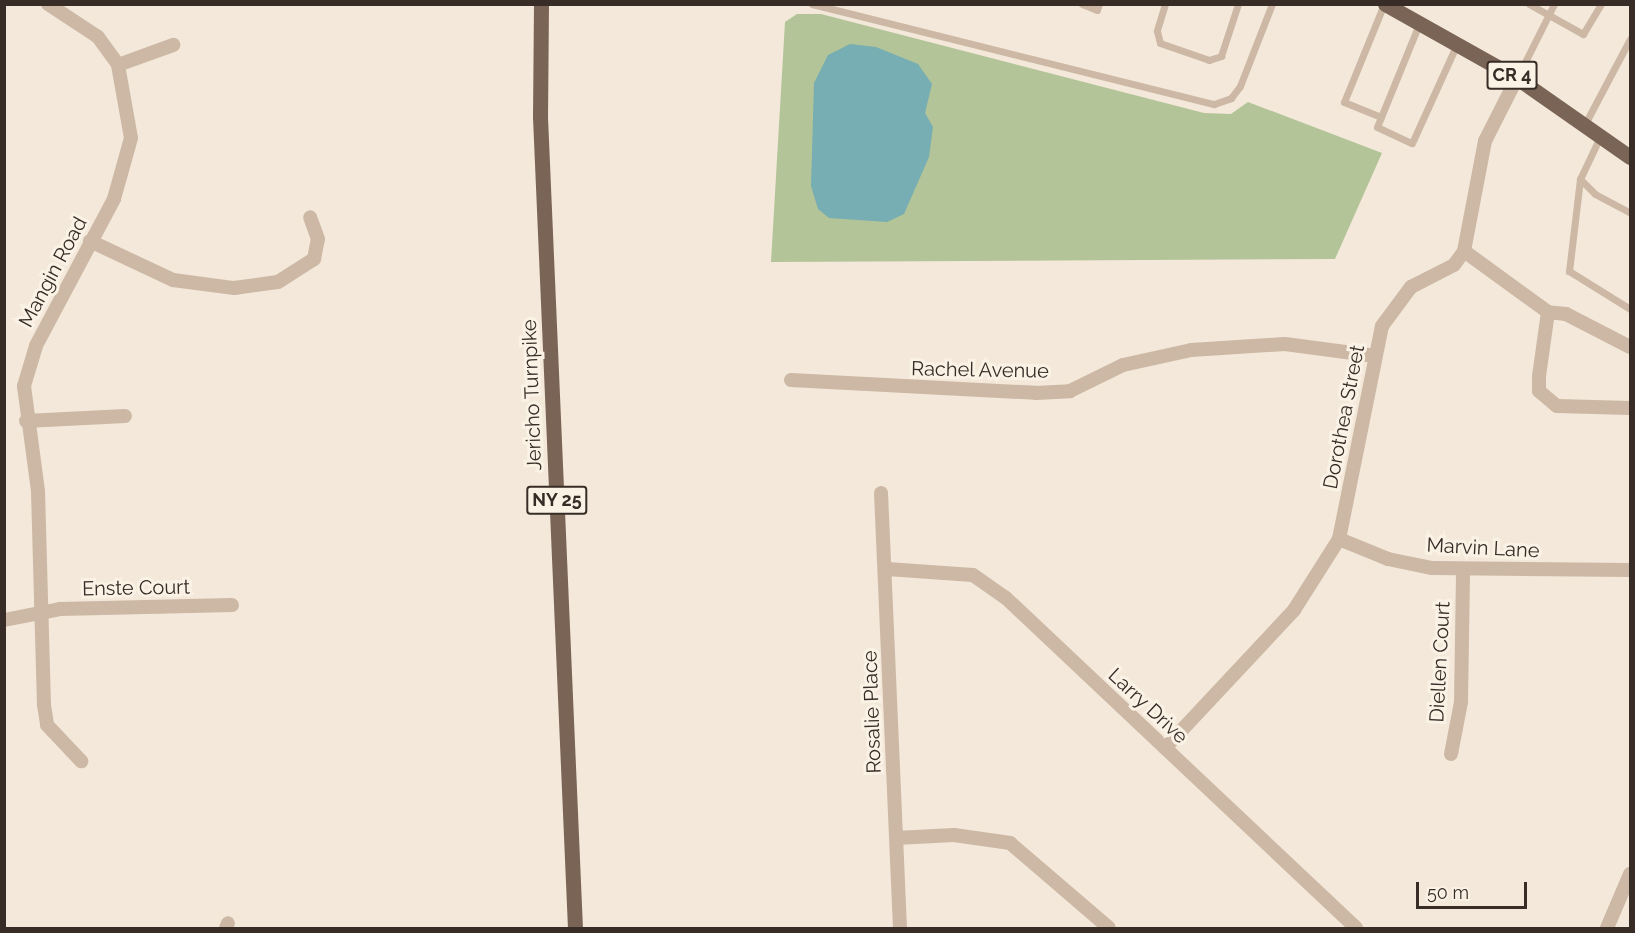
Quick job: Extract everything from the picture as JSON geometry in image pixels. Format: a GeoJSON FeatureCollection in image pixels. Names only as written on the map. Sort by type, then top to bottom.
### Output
{"type":"FeatureCollection","features":[{"type":"Feature","properties":{"kind":"main road","name":"Jericho Turnpike"},"geometry":{"type":"LineString","coordinates":[[541,4],[540,117],[574,928]]}},
{"type":"Feature","properties":{"kind":"main road","name":"CR 4"},"geometry":{"type":"LineString","coordinates":[[1384,4],[1458,42],[1517,78],[1586,122],[1599,139],[1630,157]]}},
{"type":"Feature","properties":{"kind":"street","name":"Mangin Road"},"geometry":{"type":"LineString","coordinates":[[48,4],[98,37],[118,65],[131,138],[114,199],[36,346],[24,386],[26,420],[38,491],[40,612],[47,725],[81,761]]}},
{"type":"Feature","properties":{"kind":"street"},"geometry":{"type":"LineString","coordinates":[[118,65],[173,45]]}},
{"type":"Feature","properties":{"kind":"street"},"geometry":{"type":"LineString","coordinates":[[1517,78],[1485,141],[1464,251],[1548,312],[1566,314],[1630,347]]}},
{"type":"Feature","properties":{"kind":"street"},"geometry":{"type":"LineString","coordinates":[[90,241],[173,280],[234,288],[278,282],[314,259],[318,239],[310,217]]}},
{"type":"Feature","properties":{"kind":"street","name":"Dorothea Street"},"geometry":{"type":"LineString","coordinates":[[1165,748],[1294,610],[1339,539],[1375,356],[1393,304],[1411,287],[1454,265],[1464,251]]}},
{"type":"Feature","properties":{"kind":"street"},"geometry":{"type":"LineString","coordinates":[[1548,312],[1539,376],[1547,400],[1557,406],[1630,408]]}},
{"type":"Feature","properties":{"kind":"street","name":"Rachel Avenue"},"geometry":{"type":"LineString","coordinates":[[791,380],[1036,393],[1070,391],[1123,365],[1191,350],[1285,344],[1375,356]]}},
{"type":"Feature","properties":{"kind":"street"},"geometry":{"type":"LineString","coordinates":[[26,420],[125,416]]}},
{"type":"Feature","properties":{"kind":"street","name":"Rosalie Place"},"geometry":{"type":"LineString","coordinates":[[881,493],[887,569],[900,928]]}},
{"type":"Feature","properties":{"kind":"street","name":"Marvin Lane"},"geometry":{"type":"LineString","coordinates":[[1339,539],[1388,559],[1463,571],[1630,570]]}},
{"type":"Feature","properties":{"kind":"street","name":"Larry Drive"},"geometry":{"type":"LineString","coordinates":[[887,569],[973,575],[1005,598],[1356,928]]}},
{"type":"Feature","properties":{"kind":"street","name":"Diellen Court"},"geometry":{"type":"LineString","coordinates":[[1451,754],[1461,702],[1463,571]]}},
{"type":"Feature","properties":{"kind":"street","name":"Enste Court"},"geometry":{"type":"LineString","coordinates":[[4,620],[40,612],[232,605]]}},
{"type":"Feature","properties":{"kind":"street"},"geometry":{"type":"LineString","coordinates":[[896,838],[954,835],[1010,843],[1109,928]]}},
{"type":"Feature","properties":{"kind":"street"},"geometry":{"type":"LineString","coordinates":[[1607,928],[1630,874]]}},
{"type":"Feature","properties":{"kind":"lane"},"geometry":{"type":"LineString","coordinates":[[812,4],[1214,104],[1231,98],[1240,86],[1272,4]]}},
{"type":"Feature","properties":{"kind":"lane"},"geometry":{"type":"LineString","coordinates":[[1082,4],[1097,10],[1099,4]]}},
{"type":"Feature","properties":{"kind":"lane"},"geometry":{"type":"LineString","coordinates":[[1165,4],[1157,31],[1160,43],[1209,60],[1221,56],[1238,4]]}},
{"type":"Feature","properties":{"kind":"lane"},"geometry":{"type":"LineString","coordinates":[[1381,117],[1344,102],[1384,4]]}},
{"type":"Feature","properties":{"kind":"lane"},"geometry":{"type":"LineString","coordinates":[[1529,4],[1583,33],[1601,4]]}},
{"type":"Feature","properties":{"kind":"lane"},"geometry":{"type":"LineString","coordinates":[[1517,78],[1554,4]]}},
{"type":"Feature","properties":{"kind":"lane"},"geometry":{"type":"LineString","coordinates":[[1420,21],[1377,127],[1412,143],[1458,42]]}},
{"type":"Feature","properties":{"kind":"lane"},"geometry":{"type":"LineString","coordinates":[[1586,122],[1630,39]]}},
{"type":"Feature","properties":{"kind":"lane"},"geometry":{"type":"LineString","coordinates":[[1599,139],[1580,179],[1569,271],[1630,309]]}},
{"type":"Feature","properties":{"kind":"lane"},"geometry":{"type":"LineString","coordinates":[[1580,179],[1595,194],[1630,213]]}},
{"type":"Feature","properties":{"kind":"green space"},"geometry":{"type":"Polygon","coordinates":[[[797,14],[821,14],[1204,113],[1231,114],[1248,102],[1382,153],[1335,259],[771,262],[785,22],[797,14]]]}},
{"type":"Feature","properties":{"kind":"water"},"geometry":{"type":"Polygon","coordinates":[[[850,44],[876,47],[918,64],[932,84],[925,113],[933,127],[929,157],[904,214],[887,222],[829,218],[818,209],[811,186],[814,83],[828,55],[850,44]]]}}]}
